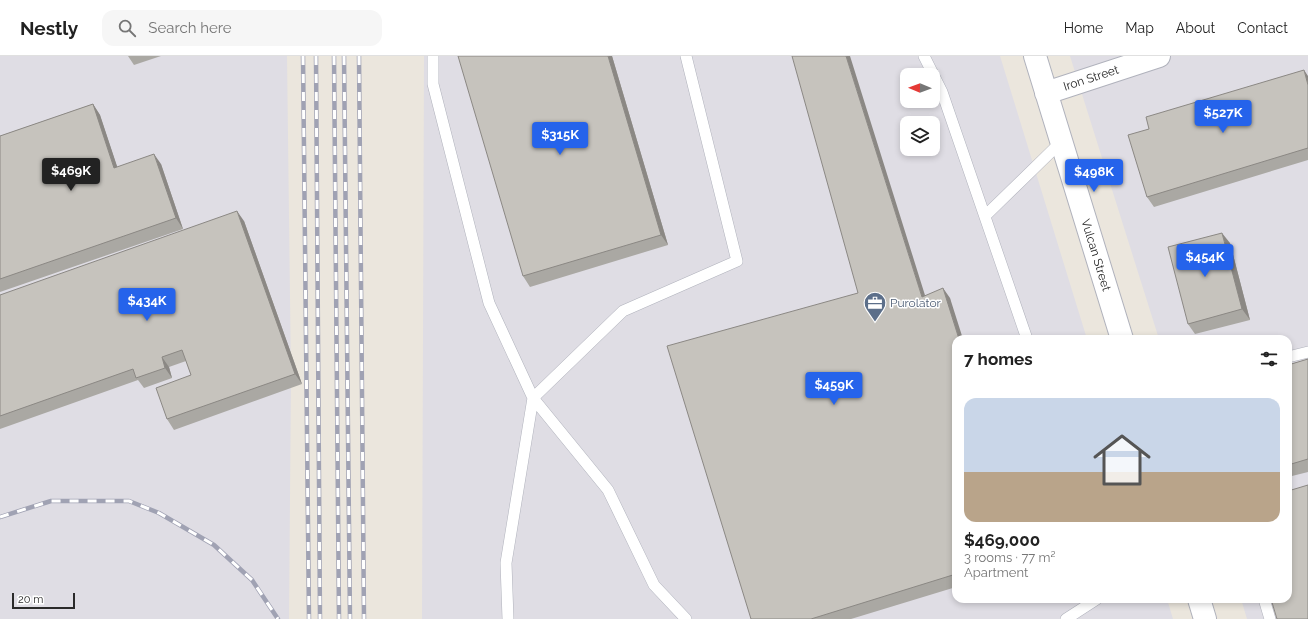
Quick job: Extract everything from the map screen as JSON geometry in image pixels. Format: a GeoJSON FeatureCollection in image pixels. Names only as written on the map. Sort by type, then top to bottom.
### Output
{"type":"FeatureCollection","features":[{"type":"Feature","properties":{"kind":"street","name":"Vulcan Street"},"geometry":{"type":"LineString","coordinates":[[1035,56],[1121,335]]}},
{"type":"Feature","properties":{"kind":"street","name":"Iron Street"},"geometry":{"type":"LineString","coordinates":[[1046,93],[1159,56]]}},
{"type":"Feature","properties":{"kind":"street"},"geometry":{"type":"LineString","coordinates":[[1200,603],[1205,619]]}},
{"type":"Feature","properties":{"kind":"lane"},"geometry":{"type":"LineString","coordinates":[[433,56],[433,84],[489,302],[533,398],[608,490],[654,585],[686,619]]}},
{"type":"Feature","properties":{"kind":"lane"},"geometry":{"type":"LineString","coordinates":[[508,619],[506,563],[533,398],[623,311],[737,261],[686,56]]}},
{"type":"Feature","properties":{"kind":"lane"},"geometry":{"type":"LineString","coordinates":[[924,56],[942,92],[1026,335]]}},
{"type":"Feature","properties":{"kind":"lane"},"geometry":{"type":"LineString","coordinates":[[985,216],[1061,142]]}},
{"type":"Feature","properties":{"kind":"lane"},"geometry":{"type":"LineString","coordinates":[[1292,356],[1308,352]]}},
{"type":"Feature","properties":{"kind":"lane"},"geometry":{"type":"LineString","coordinates":[[1066,619],[1091,603]]}},
{"type":"Feature","properties":{"kind":"lane"},"geometry":{"type":"LineString","coordinates":[[1265,603],[1270,619]]}},
{"type":"Feature","properties":{"kind":"shaded area"},"geometry":{"type":"Polygon","coordinates":[[[0,56],[287,56],[291,377],[289,619],[0,619],[0,56]]]}},
{"type":"Feature","properties":{"kind":"shaded area"},"geometry":{"type":"Polygon","coordinates":[[[424,56],[1000,56],[1086,335],[952,335],[952,603],[1168,603],[1173,619],[422,619],[424,56]]]}},
{"type":"Feature","properties":{"kind":"shaded area"},"geometry":{"type":"Polygon","coordinates":[[[1070,56],[1308,56],[1308,619],[1247,619],[1242,603],[1292,603],[1292,335],[1158,335],[1070,56]]]}},
{"type":"Feature","properties":{"kind":"building"},"geometry":{"type":"Polygon","coordinates":[[[458,56],[608,56],[661,235],[523,276],[458,56]]]}},
{"type":"Feature","properties":{"kind":"building","name":"Purolator"},"geometry":{"type":"Polygon","coordinates":[[[792,56],[846,56],[922,297],[943,288],[958,335],[952,335],[952,575],[811,619],[751,619],[667,346],[858,293],[792,56]]]}},
{"type":"Feature","properties":{"kind":"building"},"geometry":{"type":"Polygon","coordinates":[[[1304,70],[1308,85],[1308,148],[1147,197],[1128,135],[1149,129],[1146,117],[1304,70]]]}},
{"type":"Feature","properties":{"kind":"building"},"geometry":{"type":"Polygon","coordinates":[[[93,104],[114,168],[154,154],[176,218],[0,279],[0,136],[93,104]]]}},
{"type":"Feature","properties":{"kind":"building"},"geometry":{"type":"Polygon","coordinates":[[[237,211],[295,374],[167,419],[156,388],[191,375],[182,350],[162,357],[165,368],[136,378],[133,369],[0,416],[0,295],[237,211]]]}},
{"type":"Feature","properties":{"kind":"building"},"geometry":{"type":"Polygon","coordinates":[[[1222,233],[1242,309],[1188,324],[1168,247],[1222,233]]]}},
{"type":"Feature","properties":{"kind":"building"},"geometry":{"type":"Polygon","coordinates":[[[1308,359],[1308,459],[1292,464],[1292,364],[1308,359]]]}},
{"type":"Feature","properties":{"kind":"building"},"geometry":{"type":"Polygon","coordinates":[[[1308,485],[1308,619],[1277,619],[1272,603],[1292,603],[1292,490],[1308,485]]]}},
{"type":"Feature","properties":{"kind":"railway"},"geometry":{"type":"LineString","coordinates":[[303,56],[309,619]]}},
{"type":"Feature","properties":{"kind":"railway"},"geometry":{"type":"LineString","coordinates":[[316,56],[320,619]]}},
{"type":"Feature","properties":{"kind":"railway"},"geometry":{"type":"LineString","coordinates":[[334,56],[339,619]]}},
{"type":"Feature","properties":{"kind":"railway"},"geometry":{"type":"LineString","coordinates":[[344,56],[350,619]]}},
{"type":"Feature","properties":{"kind":"railway"},"geometry":{"type":"LineString","coordinates":[[359,56],[364,619]]}},
{"type":"Feature","properties":{"kind":"railway"},"geometry":{"type":"LineString","coordinates":[[0,517],[51,501],[129,501],[159,513],[214,545],[252,580],[278,619]]}},
{"type":"Feature","properties":{"kind":"place","name":"Purolator"},"geometry":{"type":"Point","coordinates":[875,322]}}]}
